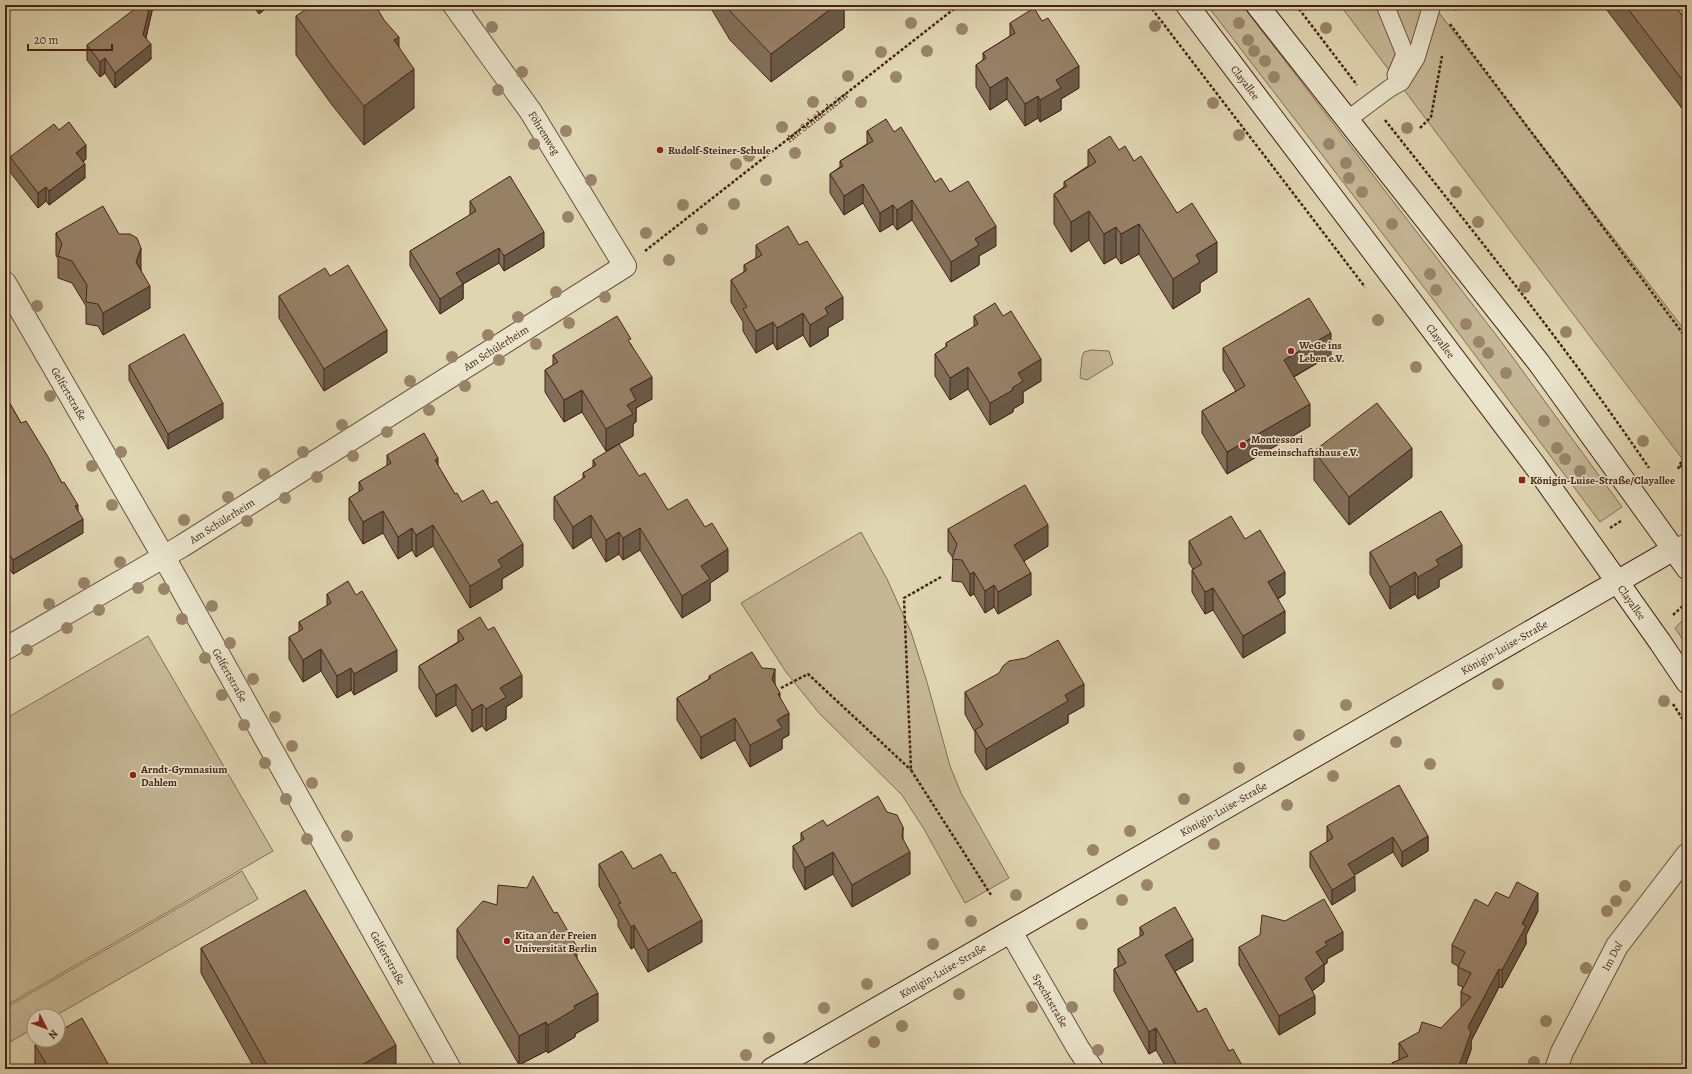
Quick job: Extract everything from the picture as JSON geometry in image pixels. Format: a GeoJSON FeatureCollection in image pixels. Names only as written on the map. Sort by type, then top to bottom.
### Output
{"type":"FeatureCollection","features":[{"type":"Feature","properties":{"kind":"main road","name":"Föhrenweg"},"geometry":{"type":"LineString","coordinates":[[454,5],[531,112],[625,266]]}},
{"type":"Feature","properties":{"kind":"main road","name":"Clayallee"},"geometry":{"type":"LineString","coordinates":[[1187,5],[1536,467],[1687,682]]}},
{"type":"Feature","properties":{"kind":"main road"},"geometry":{"type":"LineString","coordinates":[[1257,5],[1539,363],[1680,545],[1687,568]]}},
{"type":"Feature","properties":{"kind":"main road","name":"Am Schülerheim"},"geometry":{"type":"LineString","coordinates":[[5,649],[164,557],[625,266]]}},
{"type":"Feature","properties":{"kind":"main road","name":"Gelfertstraße"},"geometry":{"type":"LineString","coordinates":[[5,283],[164,557],[450,1069]]}},
{"type":"Feature","properties":{"kind":"main road","name":"Königin-Luise-Straße"},"geometry":{"type":"LineString","coordinates":[[772,1069],[1680,545]]}},
{"type":"Feature","properties":{"kind":"main road","name":"Im Dol"},"geometry":{"type":"LineString","coordinates":[[1556,1069],[1562,1052],[1617,946],[1687,855]]}},
{"type":"Feature","properties":{"kind":"main road","name":"Spechtstraße"},"geometry":{"type":"LineString","coordinates":[[1011,932],[1078,1048],[1092,1069]]}},
{"type":"Feature","properties":{"kind":"lane"},"geometry":{"type":"LineString","coordinates":[[1384,5],[1405,54],[1390,88]]}},
{"type":"Feature","properties":{"kind":"lane"},"geometry":{"type":"LineString","coordinates":[[1347,120],[1390,88],[1401,82],[1416,58],[1432,5]]}},
{"type":"Feature","properties":{"kind":"path","name":"Am Schülerheim"},"geometry":{"type":"LineString","coordinates":[[625,266],[958,5]]}},
{"type":"Feature","properties":{"kind":"path"},"geometry":{"type":"LineString","coordinates":[[1149,5],[1366,288]]}},
{"type":"Feature","properties":{"kind":"path"},"geometry":{"type":"LineString","coordinates":[[1296,5],[1552,333],[1606,405],[1651,471]]}},
{"type":"Feature","properties":{"kind":"path"},"geometry":{"type":"LineString","coordinates":[[1451,12],[1452,5]]}},
{"type":"Feature","properties":{"kind":"path"},"geometry":{"type":"LineString","coordinates":[[1447,29],[1449,22],[1687,339]]}},
{"type":"Feature","properties":{"kind":"path"},"geometry":{"type":"LineString","coordinates":[[1420,128],[1432,117],[1443,51]]}},
{"type":"Feature","properties":{"kind":"path"},"geometry":{"type":"LineString","coordinates":[[1687,450],[1678,469],[1687,461]]}},
{"type":"Feature","properties":{"kind":"path"},"geometry":{"type":"LineString","coordinates":[[1607,530],[1623,520]]}},
{"type":"Feature","properties":{"kind":"path"},"geometry":{"type":"LineString","coordinates":[[911,770],[904,598],[942,577]]}},
{"type":"Feature","properties":{"kind":"path"},"geometry":{"type":"LineString","coordinates":[[1669,619],[1687,602]]}},
{"type":"Feature","properties":{"kind":"path"},"geometry":{"type":"LineString","coordinates":[[781,688],[808,674],[911,770],[991,896]]}},
{"type":"Feature","properties":{"kind":"shaded area"},"geometry":{"type":"Polygon","coordinates":[[[1207,5],[1242,5],[1503,344],[1622,507],[1600,522],[1439,307],[1207,5]]]}},
{"type":"Feature","properties":{"kind":"shaded area"},"geometry":{"type":"Polygon","coordinates":[[[1340,5],[1433,5],[1687,333],[1687,465],[1340,5]]]}},
{"type":"Feature","properties":{"kind":"shaded area"},"geometry":{"type":"Polygon","coordinates":[[[1091,350],[1109,351],[1113,364],[1087,380],[1080,378],[1082,357],[1084,352],[1091,350]]]}},
{"type":"Feature","properties":{"kind":"shaded area"},"geometry":{"type":"Polygon","coordinates":[[[861,532],[887,579],[911,632],[927,682],[950,766],[961,793],[1009,878],[965,903],[924,829],[902,795],[819,713],[786,672],[741,603],[861,532]]]}},
{"type":"Feature","properties":{"kind":"shaded area"},"geometry":{"type":"Polygon","coordinates":[[[1687,616],[1687,646],[1675,628],[1687,616]]]}},
{"type":"Feature","properties":{"kind":"shaded area"},"geometry":{"type":"Polygon","coordinates":[[[148,636],[273,851],[5,1006],[5,719],[148,636]]]}},
{"type":"Feature","properties":{"kind":"shaded area"},"geometry":{"type":"Polygon","coordinates":[[[242,871],[258,899],[66,1010],[66,1008],[26,1008],[26,1033],[5,1045],[5,1008],[242,871]]]}},
{"type":"Feature","properties":{"kind":"building"},"geometry":{"type":"Polygon","coordinates":[[[140,5],[150,5],[143,35],[151,44],[115,73],[105,58],[100,62],[87,45],[140,5]]]}},
{"type":"Feature","properties":{"kind":"building"},"geometry":{"type":"Polygon","coordinates":[[[312,5],[368,5],[369,7],[371,5],[375,5],[384,20],[399,37],[394,40],[414,69],[364,106],[332,66],[296,16],[312,5]]]}},
{"type":"Feature","properties":{"kind":"building"},"geometry":{"type":"Polygon","coordinates":[[[726,5],[836,5],[771,54],[726,5]]]}},
{"type":"Feature","properties":{"kind":"building"},"geometry":{"type":"Polygon","coordinates":[[[1625,5],[1674,5],[1687,22],[1687,86],[1625,5]]]}},
{"type":"Feature","properties":{"kind":"building"},"geometry":{"type":"Polygon","coordinates":[[[1034,8],[1042,21],[1048,18],[1079,66],[1056,80],[1061,88],[1040,100],[1038,96],[1025,104],[1007,77],[990,88],[976,65],[986,58],[983,53],[1015,33],[1010,23],[1034,8]]]}},
{"type":"Feature","properties":{"kind":"building"},"geometry":{"type":"Polygon","coordinates":[[[886,119],[894,132],[901,127],[935,182],[941,178],[950,192],[968,181],[996,226],[975,239],[979,245],[951,262],[912,200],[897,210],[893,205],[880,213],[863,184],[844,196],[830,174],[843,166],[840,161],[873,141],[867,131],[886,119]]]}},
{"type":"Feature","properties":{"kind":"building"},"geometry":{"type":"Polygon","coordinates":[[[69,122],[86,145],[76,153],[85,164],[49,191],[46,187],[38,193],[10,157],[54,124],[59,130],[69,122]]]}},
{"type":"Feature","properties":{"kind":"building"},"geometry":{"type":"Polygon","coordinates":[[[1110,136],[1119,150],[1125,146],[1134,161],[1141,156],[1177,213],[1192,203],[1217,242],[1196,255],[1200,262],[1173,279],[1139,224],[1121,234],[1116,227],[1104,234],[1089,211],[1071,222],[1054,194],[1067,186],[1064,182],[1096,162],[1088,150],[1110,136]]]}},
{"type":"Feature","properties":{"kind":"building"},"geometry":{"type":"Polygon","coordinates":[[[510,176],[544,232],[504,256],[499,248],[456,273],[463,284],[440,299],[410,251],[476,211],[470,201],[510,176]]]}},
{"type":"Feature","properties":{"kind":"building"},"geometry":{"type":"Polygon","coordinates":[[[103,206],[119,234],[130,234],[137,238],[141,248],[136,262],[150,286],[103,313],[98,304],[86,302],[87,285],[72,261],[58,256],[62,244],[56,233],[103,206]]]}},
{"type":"Feature","properties":{"kind":"building"},"geometry":{"type":"Polygon","coordinates":[[[788,226],[799,245],[807,241],[843,297],[825,308],[828,314],[810,325],[803,313],[777,328],[773,322],[756,331],[743,309],[747,307],[731,280],[747,270],[744,265],[762,255],[756,245],[788,226]]]}},
{"type":"Feature","properties":{"kind":"building"},"geometry":{"type":"Polygon","coordinates":[[[348,265],[387,330],[324,369],[279,296],[325,268],[330,276],[348,265]]]}},
{"type":"Feature","properties":{"kind":"building"},"geometry":{"type":"Polygon","coordinates":[[[1309,298],[1331,333],[1284,360],[1310,404],[1227,452],[1202,411],[1245,386],[1223,348],[1309,298]]]}},
{"type":"Feature","properties":{"kind":"building"},"geometry":{"type":"Polygon","coordinates":[[[995,303],[1003,316],[1011,311],[1041,359],[1018,373],[1023,381],[1012,388],[1013,390],[990,403],[968,367],[950,378],[935,354],[947,346],[946,343],[978,324],[974,316],[995,303]]]}},
{"type":"Feature","properties":{"kind":"building"},"geometry":{"type":"Polygon","coordinates":[[[617,316],[631,339],[628,340],[652,377],[630,389],[636,400],[627,405],[633,414],[606,429],[582,390],[564,400],[545,370],[558,362],[553,355],[617,316]]]}},
{"type":"Feature","properties":{"kind":"building"},"geometry":{"type":"Polygon","coordinates":[[[184,334],[223,403],[168,434],[129,365],[184,334]]]}},
{"type":"Feature","properties":{"kind":"building"},"geometry":{"type":"Polygon","coordinates":[[[5,395],[21,423],[26,421],[62,483],[64,482],[78,505],[75,506],[83,519],[13,560],[5,547],[5,395]]]}},
{"type":"Feature","properties":{"kind":"building"},"geometry":{"type":"Polygon","coordinates":[[[1377,403],[1412,448],[1349,497],[1314,451],[1377,403]]]}},
{"type":"Feature","properties":{"kind":"building"},"geometry":{"type":"Polygon","coordinates":[[[424,433],[438,458],[435,460],[455,494],[457,493],[462,502],[483,490],[491,504],[497,501],[523,544],[498,560],[502,567],[470,586],[433,525],[416,535],[412,528],[398,537],[383,511],[363,522],[349,498],[363,489],[359,482],[391,463],[387,455],[424,433]]]}},
{"type":"Feature","properties":{"kind":"building"},"geometry":{"type":"Polygon","coordinates":[[[619,444],[639,476],[645,473],[668,510],[687,499],[705,527],[712,523],[728,549],[701,566],[710,579],[682,596],[640,528],[623,538],[619,532],[606,540],[591,515],[573,527],[554,497],[585,477],[583,473],[596,465],[593,460],[619,444]]]}},
{"type":"Feature","properties":{"kind":"building"},"geometry":{"type":"Polygon","coordinates":[[[1025,485],[1048,525],[1014,545],[1031,573],[998,592],[994,585],[985,591],[974,572],[970,574],[962,560],[952,559],[957,544],[948,529],[1025,485]]]}},
{"type":"Feature","properties":{"kind":"building"},"geometry":{"type":"Polygon","coordinates":[[[1441,511],[1462,545],[1436,560],[1439,565],[1418,577],[1415,572],[1390,587],[1370,552],[1441,511]]]}},
{"type":"Feature","properties":{"kind":"building"},"geometry":{"type":"Polygon","coordinates":[[[1231,516],[1245,539],[1260,530],[1285,572],[1268,582],[1285,611],[1243,636],[1213,588],[1205,592],[1192,570],[1202,564],[1189,541],[1231,516]]]}},
{"type":"Feature","properties":{"kind":"building"},"geometry":{"type":"Polygon","coordinates":[[[348,581],[356,595],[362,591],[397,650],[354,674],[351,668],[337,676],[321,649],[303,660],[289,637],[303,629],[299,622],[331,603],[327,594],[348,581]]]}},
{"type":"Feature","properties":{"kind":"building"},"geometry":{"type":"Polygon","coordinates":[[[480,617],[488,630],[494,627],[522,675],[500,688],[506,697],[486,709],[482,704],[472,710],[456,684],[436,695],[419,666],[464,639],[458,630],[480,617]]]}},
{"type":"Feature","properties":{"kind":"building"},"geometry":{"type":"Polygon","coordinates":[[[1058,640],[1084,684],[1065,695],[1068,701],[986,749],[975,730],[983,725],[965,692],[999,673],[1003,666],[1009,661],[1026,658],[1058,640]]]}},
{"type":"Feature","properties":{"kind":"building"},"geometry":{"type":"Polygon","coordinates":[[[752,652],[762,668],[775,669],[772,679],[780,693],[778,694],[789,713],[777,720],[782,728],[750,745],[735,718],[701,737],[677,698],[711,678],[709,676],[752,652]]]}},
{"type":"Feature","properties":{"kind":"building"},"geometry":{"type":"Polygon","coordinates":[[[1399,785],[1428,836],[1402,852],[1393,837],[1348,864],[1355,876],[1332,890],[1310,852],[1333,838],[1327,826],[1399,785]]]}},
{"type":"Feature","properties":{"kind":"building"},"geometry":{"type":"Polygon","coordinates":[[[878,796],[887,812],[897,815],[903,827],[902,837],[910,852],[852,885],[833,852],[805,868],[793,846],[804,839],[801,833],[823,820],[827,826],[878,796]]]}},
{"type":"Feature","properties":{"kind":"building"},"geometry":{"type":"Polygon","coordinates":[[[622,851],[633,869],[661,854],[672,873],[675,872],[702,920],[648,950],[634,925],[631,927],[618,904],[621,903],[599,864],[622,851]]]}},
{"type":"Feature","properties":{"kind":"building"},"geometry":{"type":"Polygon","coordinates":[[[533,876],[554,913],[557,912],[577,947],[572,950],[598,993],[574,1006],[575,1009],[548,1025],[546,1022],[519,1036],[457,929],[483,901],[497,905],[498,885],[527,888],[533,876]]]}},
{"type":"Feature","properties":{"kind":"building"},"geometry":{"type":"Polygon","coordinates":[[[1517,882],[1538,893],[1522,924],[1526,926],[1502,970],[1499,969],[1468,1027],[1471,1032],[1458,1069],[1395,1069],[1392,1063],[1408,1056],[1399,1043],[1419,1032],[1422,1022],[1441,1028],[1471,997],[1461,992],[1471,973],[1458,967],[1465,952],[1452,945],[1475,899],[1488,906],[1496,892],[1509,898],[1517,882]]]}},
{"type":"Feature","properties":{"kind":"building"},"geometry":{"type":"Polygon","coordinates":[[[305,890],[396,1045],[355,1069],[269,1069],[201,948],[305,890]]]}},
{"type":"Feature","properties":{"kind":"building"},"geometry":{"type":"Polygon","coordinates":[[[1324,899],[1343,932],[1325,942],[1327,945],[1316,952],[1324,964],[1305,978],[1315,996],[1279,1016],[1239,947],[1260,935],[1262,915],[1285,921],[1324,899]]]}},
{"type":"Feature","properties":{"kind":"building"},"geometry":{"type":"Polygon","coordinates":[[[1175,907],[1193,939],[1165,955],[1198,1012],[1206,1008],[1229,1051],[1233,1049],[1244,1069],[1179,1069],[1156,1028],[1149,1032],[1114,969],[1126,963],[1118,949],[1144,934],[1140,927],[1175,907]]]}},
{"type":"Feature","properties":{"kind":"building"},"geometry":{"type":"Polygon","coordinates":[[[82,1018],[111,1069],[49,1069],[37,1048],[66,1048],[66,1027],[82,1018]]]}},
{"type":"Feature","properties":{"kind":"place","name":"Rudolf-Steiner-Schule"},"geometry":{"type":"Point","coordinates":[660,150]}},
{"type":"Feature","properties":{"kind":"place","name":"WeGe ins Leben e.V."},"geometry":{"type":"Point","coordinates":[1291,351]}},
{"type":"Feature","properties":{"kind":"place","name":"Montessori Gemeinschaftshaus e.V."},"geometry":{"type":"Point","coordinates":[1243,445]}},
{"type":"Feature","properties":{"kind":"place","name":"Königin-Luise-Straße/Clayallee"},"geometry":{"type":"Point","coordinates":[1522,480]}},
{"type":"Feature","properties":{"kind":"place","name":"Arndt-Gymnasium Dahlem"},"geometry":{"type":"Point","coordinates":[133,775]}},
{"type":"Feature","properties":{"kind":"place","name":"Kita an der Freien Universität Berlin"},"geometry":{"type":"Point","coordinates":[507,941]}}]}
